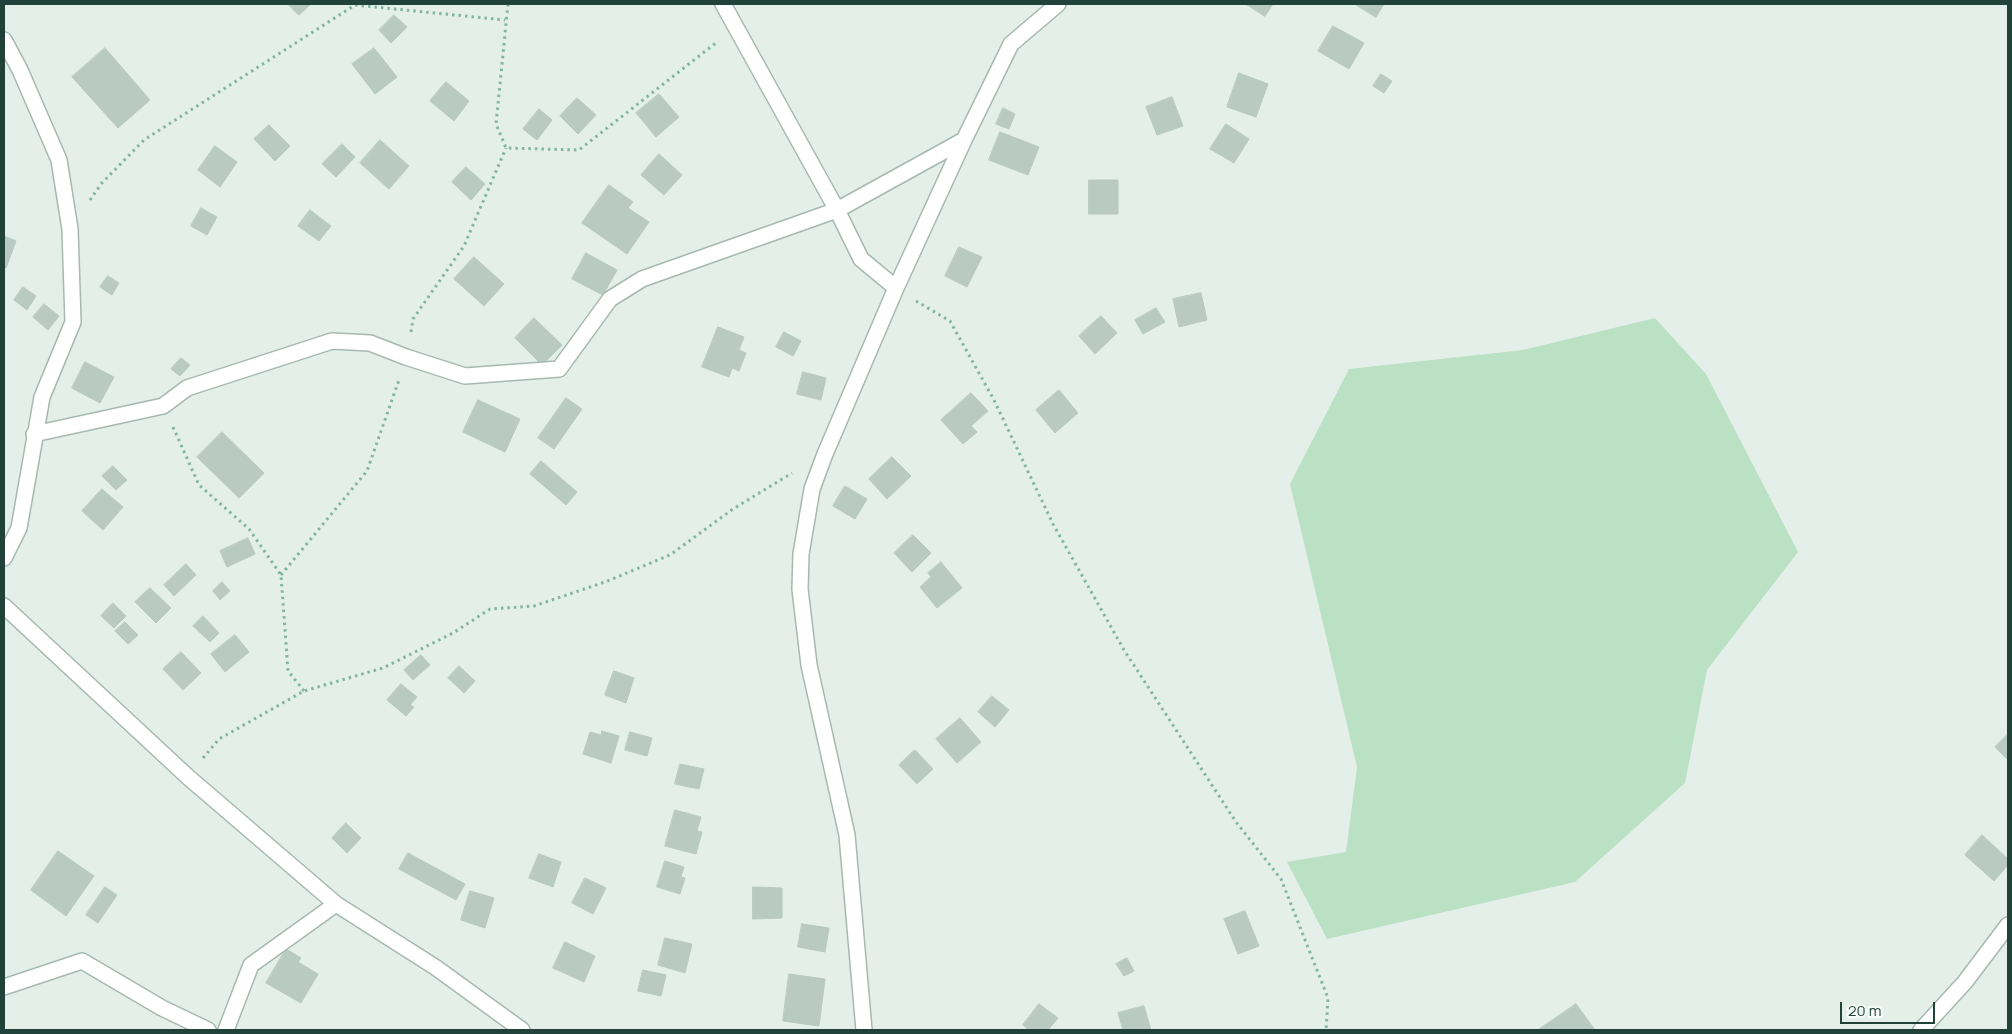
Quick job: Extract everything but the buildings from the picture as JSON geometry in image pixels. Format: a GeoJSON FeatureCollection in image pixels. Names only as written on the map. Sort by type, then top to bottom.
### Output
{"type":"FeatureCollection","features":[{"type":"Feature","properties":{"kind":"street"},"geometry":{"type":"LineString","coordinates":[[723,4],[837,210],[861,259],[896,288]]}},
{"type":"Feature","properties":{"kind":"street"},"geometry":{"type":"LineString","coordinates":[[864,1030],[847,835],[808,665],[800,589],[801,554],[812,489],[825,454],[896,288],[964,140],[1011,44],[1058,4]]}},
{"type":"Feature","properties":{"kind":"street"},"geometry":{"type":"LineString","coordinates":[[4,40],[20,70],[59,160],[70,230],[73,322],[42,397],[19,528],[4,558]]}},
{"type":"Feature","properties":{"kind":"street"},"geometry":{"type":"LineString","coordinates":[[34,434],[163,406],[187,388],[332,341],[370,343],[465,376],[559,369],[610,299],[642,279],[837,210],[964,140]]}},
{"type":"Feature","properties":{"kind":"street"},"geometry":{"type":"LineString","coordinates":[[4,606],[188,777],[336,904],[435,967],[522,1030]]}},
{"type":"Feature","properties":{"kind":"street"},"geometry":{"type":"LineString","coordinates":[[226,1030],[251,965],[336,904]]}},
{"type":"Feature","properties":{"kind":"street"},"geometry":{"type":"LineString","coordinates":[[1921,1030],[1965,982],[2008,925]]}},
{"type":"Feature","properties":{"kind":"street"},"geometry":{"type":"LineString","coordinates":[[4,987],[82,961],[162,1008],[208,1030]]}},
{"type":"Feature","properties":{"kind":"path"},"geometry":{"type":"LineString","coordinates":[[281,575],[367,472],[406,357],[413,319],[464,246],[506,148],[496,124],[508,4]]}},
{"type":"Feature","properties":{"kind":"path"},"geometry":{"type":"LineString","coordinates":[[70,230],[101,184],[144,140],[355,5],[505,20]]}},
{"type":"Feature","properties":{"kind":"path"},"geometry":{"type":"LineString","coordinates":[[506,148],[579,150],[722,38],[733,20]]}},
{"type":"Feature","properties":{"kind":"path"},"geometry":{"type":"LineString","coordinates":[[896,288],[950,322],[994,400],[1054,524],[1124,650],[1236,822],[1281,878],[1328,998],[1326,1030]]}},
{"type":"Feature","properties":{"kind":"path"},"geometry":{"type":"LineString","coordinates":[[163,406],[199,486],[249,529],[281,575],[288,671],[304,691]]}},
{"type":"Feature","properties":{"kind":"path"},"geometry":{"type":"LineString","coordinates":[[188,777],[219,739],[304,691],[383,668],[453,633],[490,609],[534,606],[605,582],[670,555],[733,510],[825,454]]}},
{"type":"Feature","properties":{"kind":"green space"},"geometry":{"type":"Polygon","coordinates":[[[1655,318],[1706,374],[1798,552],[1707,670],[1685,783],[1575,882],[1327,939],[1287,862],[1346,852],[1357,767],[1290,484],[1349,369],[1523,350],[1655,318]]]}}]}
